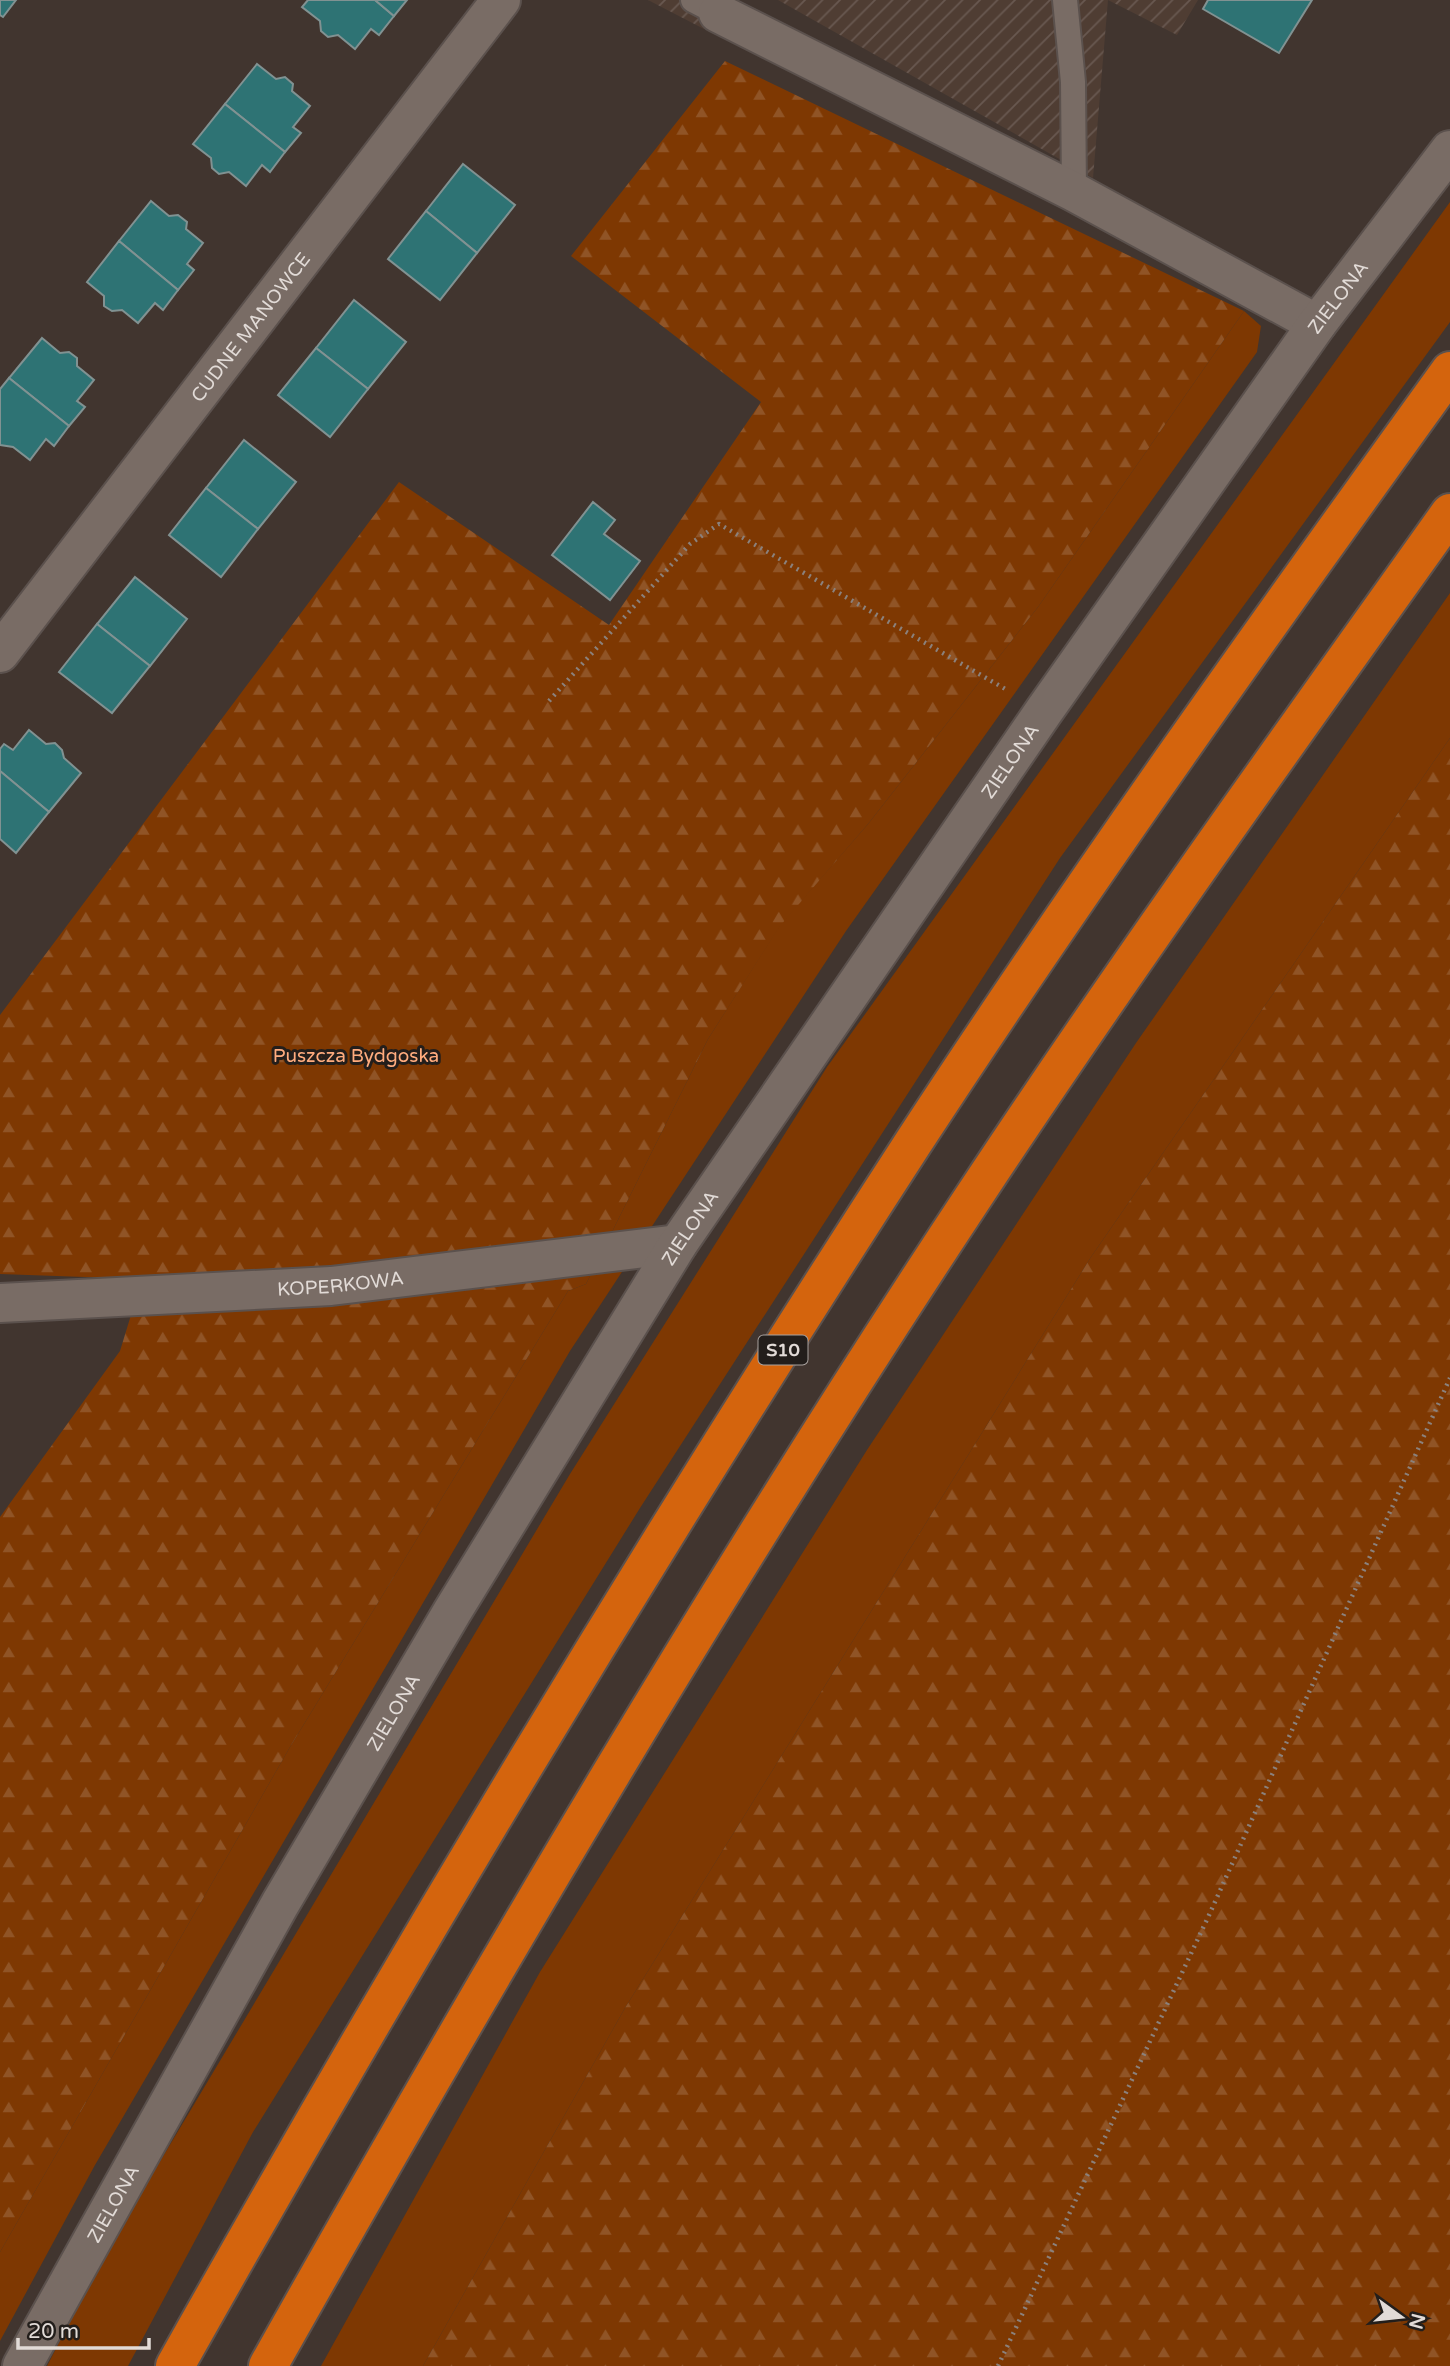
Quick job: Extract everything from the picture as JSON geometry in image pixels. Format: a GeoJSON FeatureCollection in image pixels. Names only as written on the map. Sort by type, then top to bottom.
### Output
{"type":"FeatureCollection","features":[{"type":"Feature","properties":{"kind":"highway","name":"S10"},"geometry":{"type":"LineString","coordinates":[[175,2366],[325,2098],[612,1621],[915,1141],[1222,687],[1450,371]]}},
{"type":"Feature","properties":{"kind":"highway"},"geometry":{"type":"LineString","coordinates":[[268,2366],[395,2140],[681,1656],[969,1204],[1291,737],[1450,513]]}},
{"type":"Feature","properties":{"kind":"street","name":"CUDNE MANOWCE"},"geometry":{"type":"LineString","coordinates":[[0,653],[501,0]]}},
{"type":"Feature","properties":{"kind":"street"},"geometry":{"type":"LineString","coordinates":[[705,6],[1074,192],[1317,324]]}},
{"type":"Feature","properties":{"kind":"street","name":"ZIELONA"},"geometry":{"type":"LineString","coordinates":[[22,2366],[280,1904],[452,1612],[678,1244],[1044,711],[1317,324],[1450,150]]}},
{"type":"Feature","properties":{"kind":"street","name":"KOPERKOWA"},"geometry":{"type":"LineString","coordinates":[[0,1303],[331,1286],[678,1244]]}},
{"type":"Feature","properties":{"kind":"lane"},"geometry":{"type":"LineString","coordinates":[[1065,0],[1073,82],[1074,192]]}},
{"type":"Feature","properties":{"kind":"path"},"geometry":{"type":"LineString","coordinates":[[549,701],[690,544],[719,524],[1044,711]]}},
{"type":"Feature","properties":{"kind":"path"},"geometry":{"type":"LineString","coordinates":[[999,2366],[1216,1900],[1450,1378]]}},
{"type":"Feature","properties":{"kind":"shaded area"},"geometry":{"type":"Polygon","coordinates":[[[648,0],[726,0],[704,29],[648,0]]]}},
{"type":"Feature","properties":{"kind":"shaded area"},"geometry":{"type":"Polygon","coordinates":[[[778,0],[1108,0],[1093,178],[778,0]]]}},
{"type":"Feature","properties":{"kind":"shaded area"},"geometry":{"type":"Polygon","coordinates":[[[1108,0],[1198,0],[1177,35],[1108,0]]]}},
{"type":"Feature","properties":{"kind":"green space","name":"Puszcza Bydgoska"},"geometry":{"type":"Polygon","coordinates":[[[725,61],[1244,311],[1038,607],[868,824],[780,926],[708,1039],[586,1284],[568,1291],[290,1747],[0,2252],[0,1517],[120,1351],[142,1279],[0,1274],[0,1015],[399,482],[609,625],[761,402],[571,256],[725,61]]]}},
{"type":"Feature","properties":{"kind":"green space"},"geometry":{"type":"Polygon","coordinates":[[[1450,202],[1450,322],[1060,858],[640,1508],[253,2132],[128,2366],[47,2366],[103,2257],[570,1474],[827,1067],[1450,202]]]}},
{"type":"Feature","properties":{"kind":"green space"},"geometry":{"type":"Polygon","coordinates":[[[1244,311],[1261,326],[1257,352],[846,931],[570,1351],[95,2165],[0,2341],[0,2252],[290,1747],[568,1291],[586,1284],[708,1039],[780,925],[868,824],[1038,607],[1244,311]]]}},
{"type":"Feature","properties":{"kind":"green space"},"geometry":{"type":"Polygon","coordinates":[[[1450,593],[1450,738],[1091,1257],[625,2008],[423,2366],[321,2366],[540,1972],[867,1450],[1136,1043],[1450,593]]]}},
{"type":"Feature","properties":{"kind":"green space"},"geometry":{"type":"Polygon","coordinates":[[[1450,738],[1450,2366],[423,2366],[625,2008],[1091,1257],[1450,738]]]}},
{"type":"Feature","properties":{"kind":"building"},"geometry":{"type":"Polygon","coordinates":[[[0,0],[16,0],[3,17],[0,15],[0,0]]]}},
{"type":"Feature","properties":{"kind":"building"},"geometry":{"type":"Polygon","coordinates":[[[308,0],[375,0],[394,16],[379,35],[371,29],[355,49],[338,35],[328,37],[321,31],[320,21],[302,7],[308,0]]]}},
{"type":"Feature","properties":{"kind":"building"},"geometry":{"type":"Polygon","coordinates":[[[375,0],[407,0],[394,16],[375,0]]]}},
{"type":"Feature","properties":{"kind":"building"},"geometry":{"type":"Polygon","coordinates":[[[1208,0],[1312,0],[1279,53],[1203,9],[1208,0]]]}},
{"type":"Feature","properties":{"kind":"building"},"geometry":{"type":"Polygon","coordinates":[[[257,64],[276,79],[285,77],[293,84],[292,91],[310,106],[293,127],[301,133],[285,152],[225,104],[257,64]]]}},
{"type":"Feature","properties":{"kind":"building"},"geometry":{"type":"Polygon","coordinates":[[[225,104],[285,152],[270,172],[262,165],[246,186],[229,172],[219,174],[212,168],[211,158],[193,144],[225,104]]]}},
{"type":"Feature","properties":{"kind":"building"},"geometry":{"type":"Polygon","coordinates":[[[463,164],[515,205],[477,253],[426,211],[463,164]]]}},
{"type":"Feature","properties":{"kind":"building"},"geometry":{"type":"Polygon","coordinates":[[[151,201],[169,216],[178,215],[187,222],[186,229],[203,243],[187,264],[194,270],[178,290],[119,241],[151,201]]]}},
{"type":"Feature","properties":{"kind":"building"},"geometry":{"type":"Polygon","coordinates":[[[426,211],[477,253],[440,300],[388,259],[426,211]]]}},
{"type":"Feature","properties":{"kind":"building"},"geometry":{"type":"Polygon","coordinates":[[[119,241],[178,290],[163,310],[155,303],[138,323],[122,310],[112,311],[104,306],[104,296],[87,282],[119,241]]]}},
{"type":"Feature","properties":{"kind":"building"},"geometry":{"type":"Polygon","coordinates":[[[354,300],[406,342],[368,389],[316,348],[354,300]]]}},
{"type":"Feature","properties":{"kind":"building"},"geometry":{"type":"Polygon","coordinates":[[[42,338],[60,353],[69,352],[77,358],[77,366],[94,380],[77,401],[85,407],[69,426],[9,378],[42,338]]]}},
{"type":"Feature","properties":{"kind":"building"},"geometry":{"type":"Polygon","coordinates":[[[316,348],[368,389],[330,437],[278,395],[316,348]]]}},
{"type":"Feature","properties":{"kind":"building"},"geometry":{"type":"Polygon","coordinates":[[[9,378],[69,426],[54,446],[46,439],[30,460],[13,447],[0,445],[0,389],[9,378]]]}},
{"type":"Feature","properties":{"kind":"building"},"geometry":{"type":"Polygon","coordinates":[[[244,440],[296,482],[258,529],[206,488],[244,440]]]}},
{"type":"Feature","properties":{"kind":"building"},"geometry":{"type":"Polygon","coordinates":[[[206,488],[258,529],[221,577],[169,535],[206,488]]]}},
{"type":"Feature","properties":{"kind":"building"},"geometry":{"type":"Polygon","coordinates":[[[593,502],[615,520],[604,534],[640,561],[610,600],[552,555],[593,502]]]}},
{"type":"Feature","properties":{"kind":"building"},"geometry":{"type":"Polygon","coordinates":[[[135,577],[187,619],[150,666],[97,624],[135,577]]]}},
{"type":"Feature","properties":{"kind":"building"},"geometry":{"type":"Polygon","coordinates":[[[97,624],[150,666],[112,713],[59,672],[97,624]]]}},
{"type":"Feature","properties":{"kind":"building"},"geometry":{"type":"Polygon","coordinates":[[[29,730],[46,744],[55,743],[62,750],[64,758],[81,773],[49,812],[0,771],[0,749],[4,744],[13,750],[29,730]]]}},
{"type":"Feature","properties":{"kind":"building"},"geometry":{"type":"Polygon","coordinates":[[[0,771],[49,812],[16,853],[0,839],[0,771]]]}}]}
